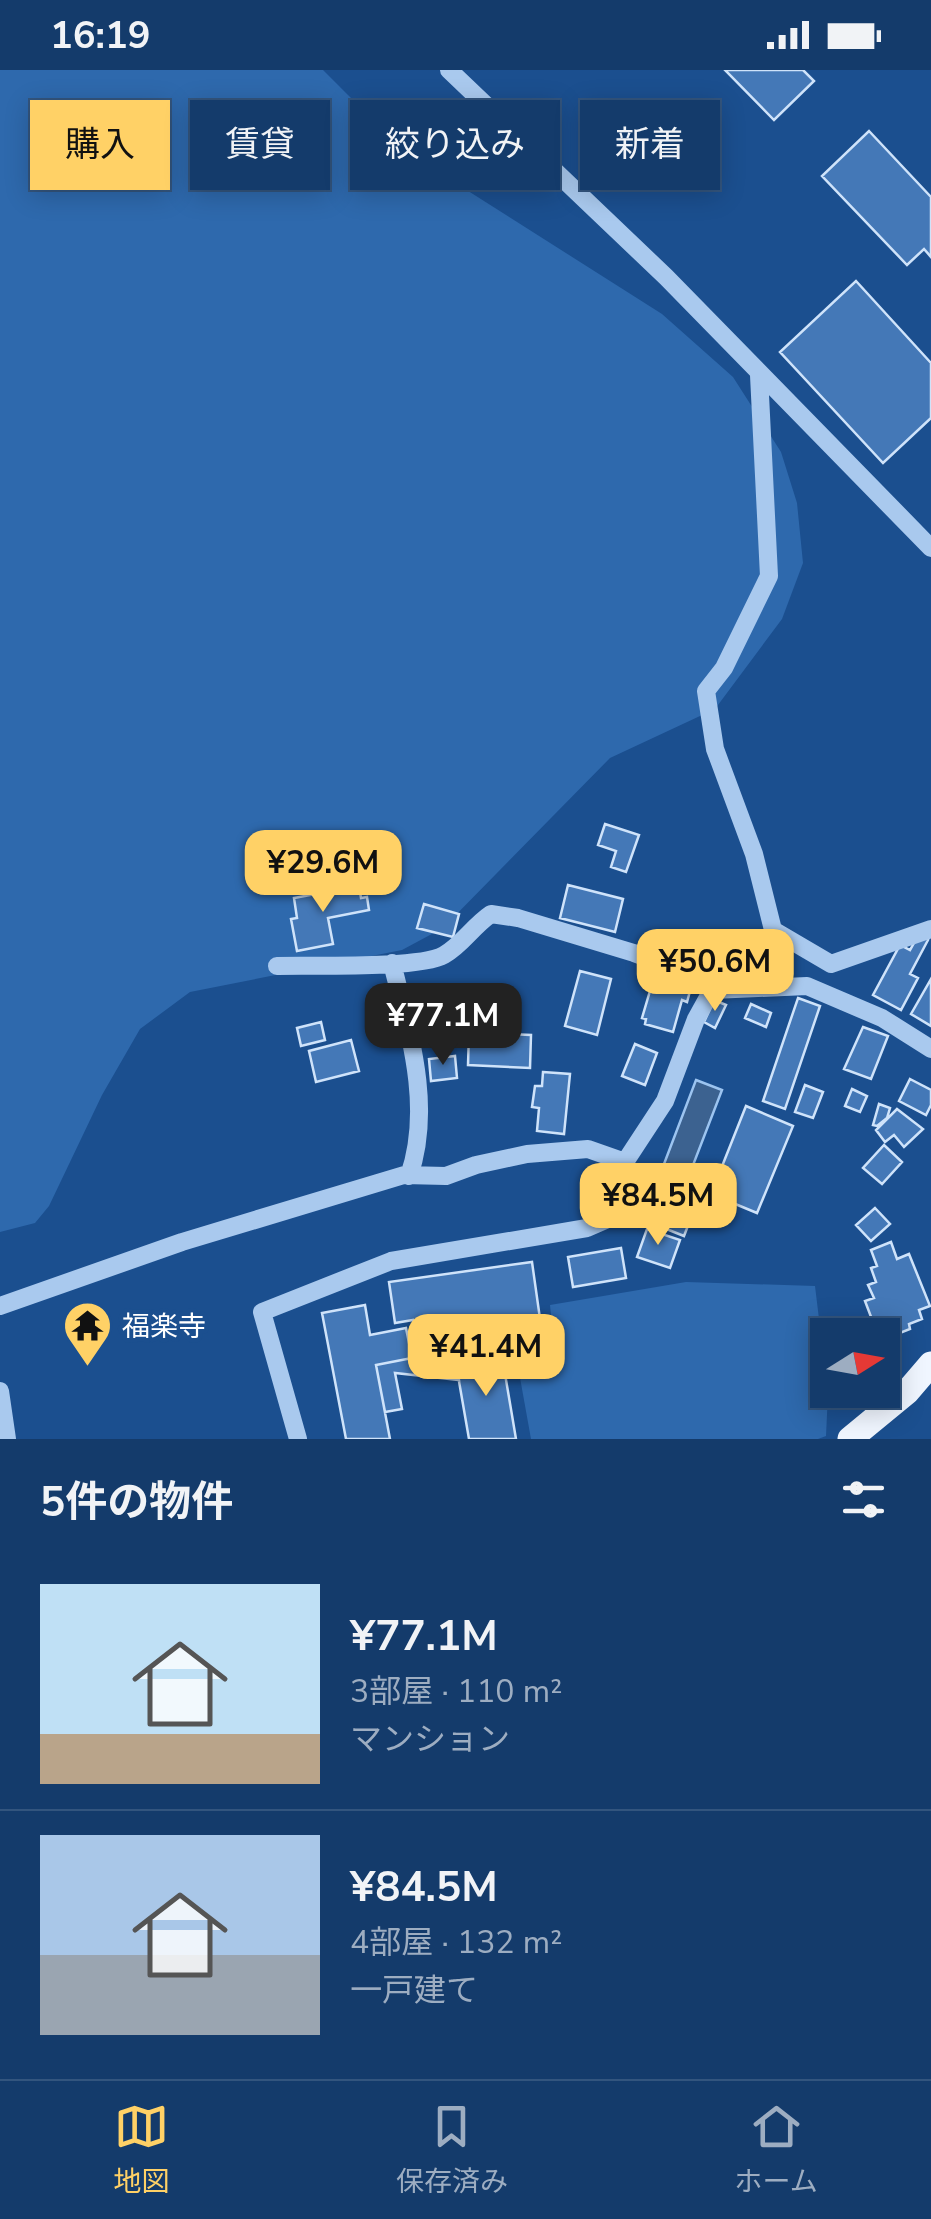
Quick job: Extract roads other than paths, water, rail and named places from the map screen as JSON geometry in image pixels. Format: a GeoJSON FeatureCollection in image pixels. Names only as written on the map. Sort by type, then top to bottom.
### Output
{"type":"FeatureCollection","features":[{"type":"Feature","properties":{"kind":"main road"},"geometry":{"type":"LineString","coordinates":[[850,1439],[908,1392],[931,1364]]}},
{"type":"Feature","properties":{"kind":"street"},"geometry":{"type":"LineString","coordinates":[[449,70],[666,277],[931,548]]}},
{"type":"Feature","properties":{"kind":"street"},"geometry":{"type":"LineString","coordinates":[[759,375],[769,576],[724,668],[706,690],[715,748],[754,854],[773,930],[830,964],[931,928]]}},
{"type":"Feature","properties":{"kind":"street"},"geometry":{"type":"LineString","coordinates":[[277,966],[438,958],[456,947],[475,924],[491,914],[518,918],[634,953],[686,972],[712,990],[807,986],[882,1018],[931,1048]]}},
{"type":"Feature","properties":{"kind":"street"},"geometry":{"type":"LineString","coordinates":[[392,963],[417,1075],[418,1132],[409,1176]]}},
{"type":"Feature","properties":{"kind":"street"},"geometry":{"type":"LineString","coordinates":[[298,1439],[262,1312],[391,1261],[587,1228],[617,1215],[626,1162],[665,1101],[696,1019],[712,990]]}},
{"type":"Feature","properties":{"kind":"street"},"geometry":{"type":"LineString","coordinates":[[0,1306],[182,1242],[409,1176],[446,1176],[476,1164],[526,1154],[588,1149],[626,1162]]}},
{"type":"Feature","properties":{"kind":"street"},"geometry":{"type":"LineString","coordinates":[[0,1390],[8,1439]]}},
{"type":"Feature","properties":{"kind":"place","name":"福楽寺"},"geometry":{"type":"Point","coordinates":[87,1368]}}]}
